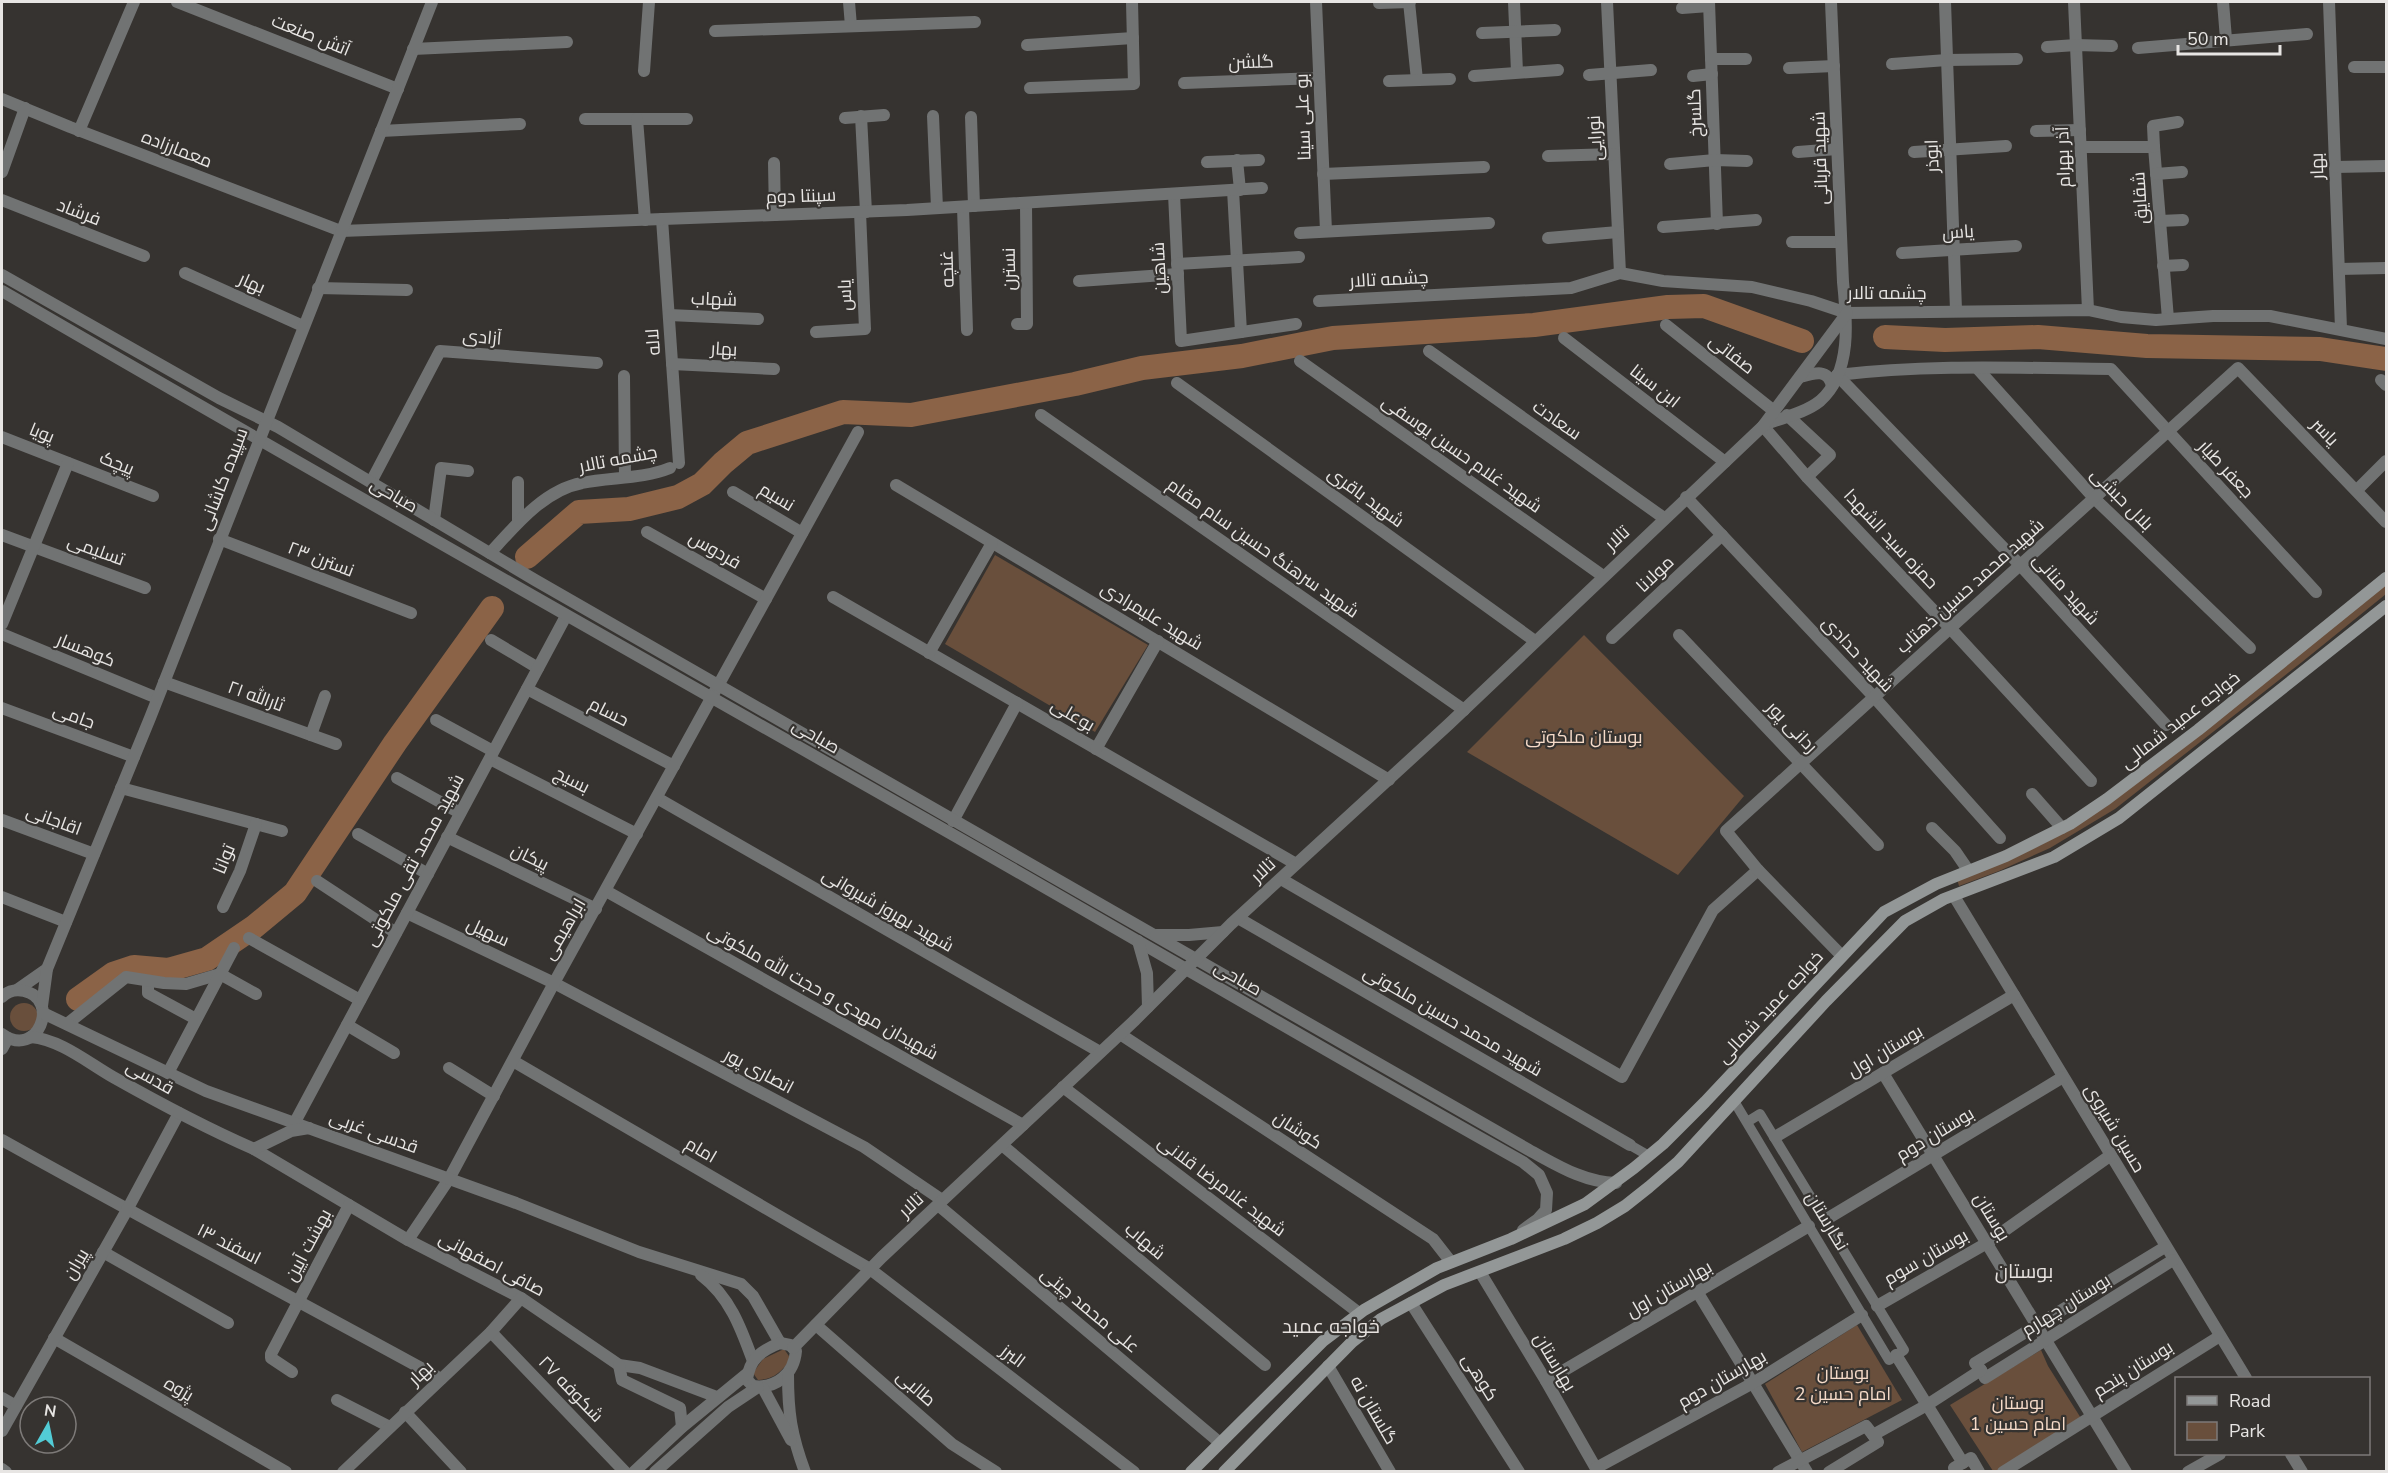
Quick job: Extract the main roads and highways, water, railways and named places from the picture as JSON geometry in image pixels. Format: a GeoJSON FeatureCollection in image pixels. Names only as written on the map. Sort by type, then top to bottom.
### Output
{"type":"FeatureCollection","features":[{"type":"Feature","properties":{"kind":"main road","name":"خواجه عمید شمالی"},"geometry":{"type":"LineString","coordinates":[[1191,1472],[1323,1341],[1359,1313],[1437,1268],[1511,1239],[1585,1204],[1650,1156],[1698,1109],[1884,912],[1944,880],[2006,856],[2062,828],[2107,799],[2198,730],[2386,578]]}},
{"type":"Feature","properties":{"kind":"main road","name":"خواجه عمید شمالی"},"geometry":{"type":"LineString","coordinates":[[1224,1472],[1332,1362],[1381,1319],[1444,1285],[1581,1231],[1625,1206],[1678,1161],[1889,936],[1920,912],[1954,896],[2054,857],[2119,818],[2386,606]]}},
{"type":"Feature","properties":{"kind":"main road"},"geometry":{"type":"LineString","coordinates":[[1944,880],[1954,896]]}},
{"type":"Feature","properties":{"kind":"main road"},"geometry":{"type":"LineString","coordinates":[[1323,1341],[1332,1362]]}},
{"type":"Feature","properties":{"kind":"waterway"},"geometry":{"type":"LineString","coordinates":[[527,557],[579,512],[629,509],[678,497],[702,484],[747,443],[843,412],[911,415],[1075,384],[1142,368],[1242,356],[1333,338],[1534,325],[1668,307],[1704,306],[1802,341]]}},
{"type":"Feature","properties":{"kind":"waterway"},"geometry":{"type":"LineString","coordinates":[[1885,337],[1945,340],[2038,337],[2147,346],[2320,349],[2386,359]]}},
{"type":"Feature","properties":{"kind":"waterway"},"geometry":{"type":"LineString","coordinates":[[78,999],[113,974],[134,967],[168,970],[207,959],[254,927],[295,893],[395,743],[492,608]]}},
{"type":"Feature","properties":{"kind":"district","name":"بوستان"},"geometry":{"type":"Point","coordinates":[2024,1271]}},
{"type":"Feature","properties":{"kind":"district","name":"خواجه عمید"},"geometry":{"type":"Point","coordinates":[1331,1326]}},
{"type":"Feature","properties":{"kind":"park label","name":"بوستان ملکوتی"},"geometry":{"type":"Point","coordinates":[1584,737]}},
{"type":"Feature","properties":{"kind":"park label","name":"بوستان امام حسین 2"},"geometry":{"type":"Point","coordinates":[1843,1383]}},
{"type":"Feature","properties":{"kind":"park label","name":"بوستان امام حسین 1"},"geometry":{"type":"Point","coordinates":[2018,1413]}}]}
